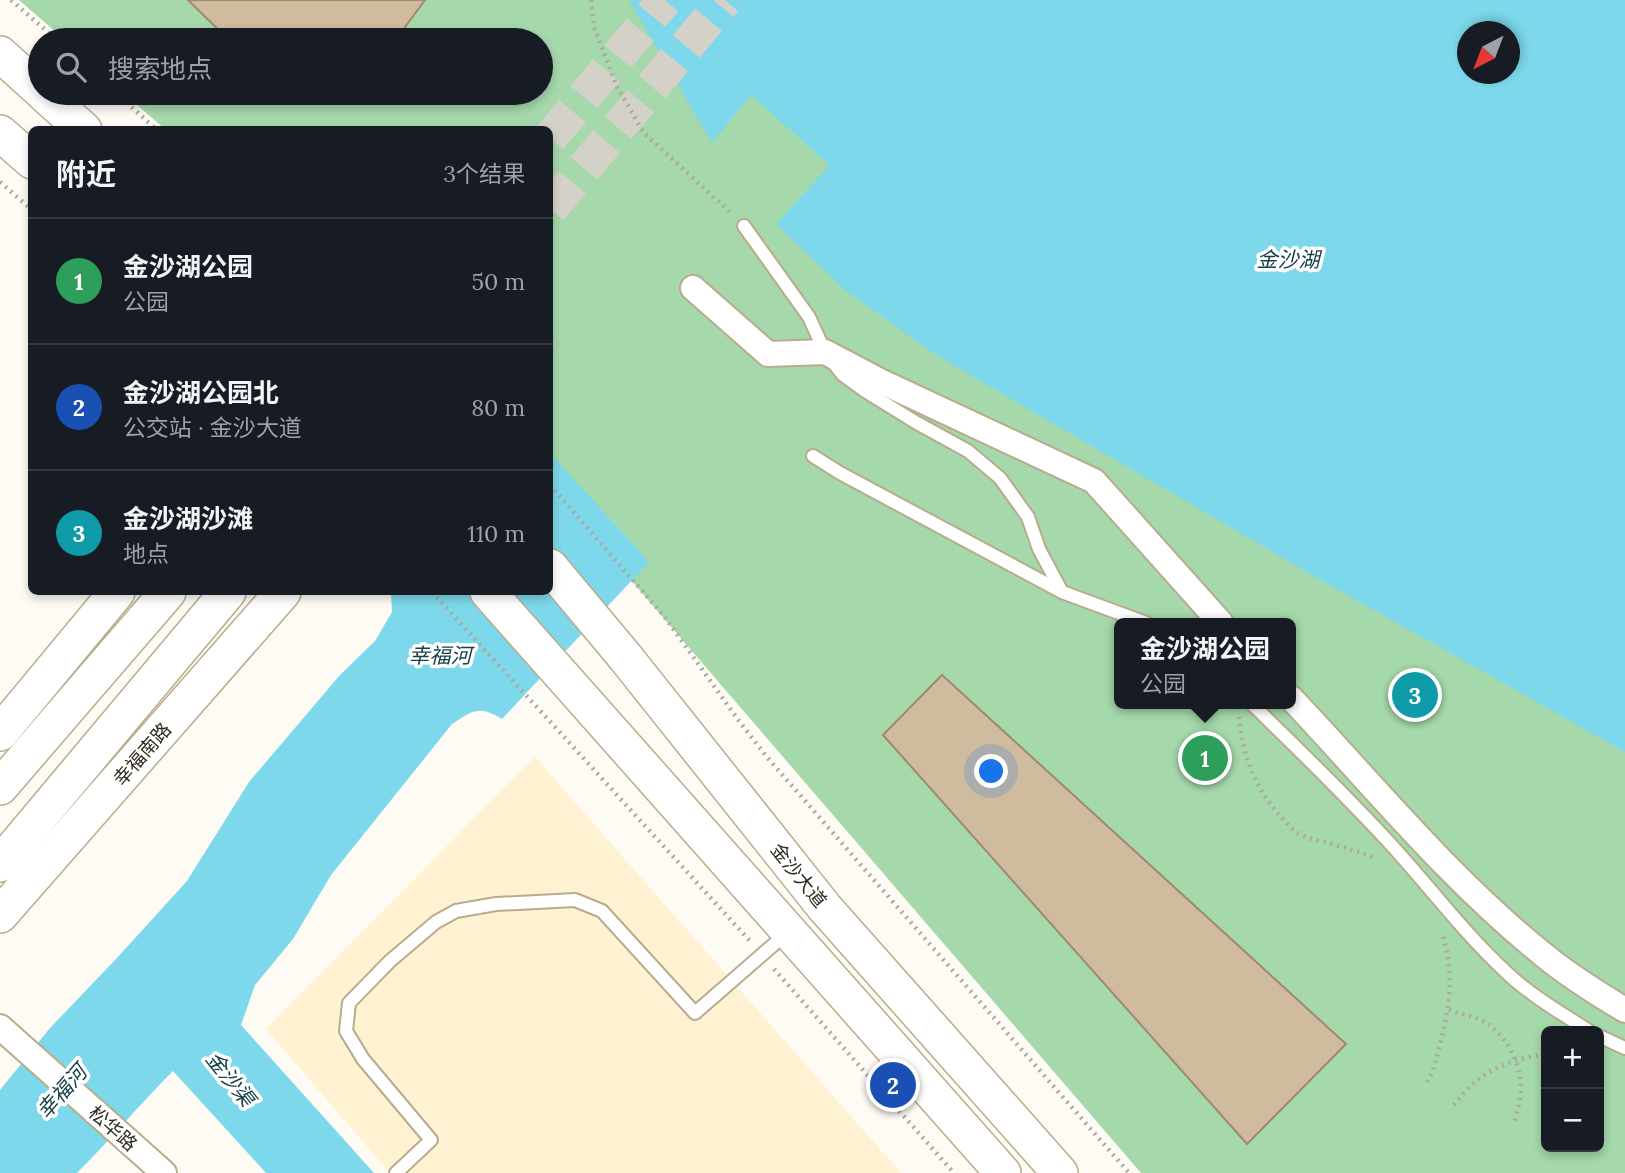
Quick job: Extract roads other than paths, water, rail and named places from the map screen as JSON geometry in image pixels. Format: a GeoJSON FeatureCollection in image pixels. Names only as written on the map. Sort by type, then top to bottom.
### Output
{"type":"FeatureCollection","features":[{"type":"Feature","properties":{"kind":"main road"},"geometry":{"type":"LineString","coordinates":[[0,54],[28,79]]}},
{"type":"Feature","properties":{"kind":"main road"},"geometry":{"type":"LineString","coordinates":[[57,105],[81,126]]}},
{"type":"Feature","properties":{"kind":"main road"},"geometry":{"type":"LineString","coordinates":[[0,133],[28,158]]}},
{"type":"Feature","properties":{"kind":"main road","name":"金沙大道"},"geometry":{"type":"LineString","coordinates":[[553,571],[825,908],[1060,1173]]}},
{"type":"Feature","properties":{"kind":"main road"},"geometry":{"type":"LineString","coordinates":[[0,733],[115,595]]}},
{"type":"Feature","properties":{"kind":"main road"},"geometry":{"type":"LineString","coordinates":[[0,787],[165,595]]}},
{"type":"Feature","properties":{"kind":"main road","name":"幸福南路"},"geometry":{"type":"LineString","coordinates":[[0,864],[225,595]]}},
{"type":"Feature","properties":{"kind":"main road","name":"幸福南路"},"geometry":{"type":"LineString","coordinates":[[0,915],[280,595]]}},
{"type":"Feature","properties":{"kind":"main road"},"geometry":{"type":"LineString","coordinates":[[491,595],[1003,1173]]}},
{"type":"Feature","properties":{"kind":"street"},"geometry":{"type":"LineString","coordinates":[[693,288],[768,354],[825,352],[880,381],[1094,481],[1217,618]]}},
{"type":"Feature","properties":{"kind":"street"},"geometry":{"type":"LineString","coordinates":[[1296,704],[1394,812],[1471,891],[1546,958],[1625,1010]]}},
{"type":"Feature","properties":{"kind":"street","name":"松华路"},"geometry":{"type":"LineString","coordinates":[[5,1031],[164,1173]]}},
{"type":"Feature","properties":{"kind":"lane"},"geometry":{"type":"LineString","coordinates":[[744,226],[809,317],[825,352],[843,375],[917,423],[968,451],[1000,478],[1028,517],[1039,549],[1062,592]]}},
{"type":"Feature","properties":{"kind":"lane"},"geometry":{"type":"LineString","coordinates":[[813,456],[1062,592],[1132,618]]}},
{"type":"Feature","properties":{"kind":"lane"},"geometry":{"type":"LineString","coordinates":[[1250,709],[1329,779],[1396,850],[1466,933],[1508,974],[1580,1026]]}},
{"type":"Feature","properties":{"kind":"lane"},"geometry":{"type":"LineString","coordinates":[[396,1173],[431,1140],[363,1059],[345,1031],[349,1003],[390,961],[436,922],[456,911],[496,904],[575,900],[602,911],[695,1013],[790,930]]}},
{"type":"Feature","properties":{"kind":"lane"},"geometry":{"type":"LineString","coordinates":[[1604,1038],[1625,1048]]}},
{"type":"Feature","properties":{"kind":"water","name":"金沙湖"},"geometry":{"type":"Polygon","coordinates":[[[629,0],[1625,0],[1625,752],[1305,571],[933,353],[845,290],[776,224],[830,165],[751,95],[712,143],[629,0]]]}},
{"type":"Feature","properties":{"kind":"water","name":"幸福河"},"geometry":{"type":"Polygon","coordinates":[[[553,456],[649,562],[502,719],[487,712],[476,711],[452,724],[331,875],[293,939],[255,985],[241,1025],[374,1173],[266,1173],[173,1071],[77,1173],[0,1173],[0,1090],[50,1028],[187,881],[249,782],[340,675],[375,641],[392,612],[391,595],[553,595],[553,456]]]}},
{"type":"Feature","properties":{"kind":"tunnel"},"geometry":{"type":"LineString","coordinates":[[553,134],[665,0]]}},
{"type":"Feature","properties":{"kind":"tunnel"},"geometry":{"type":"LineString","coordinates":[[553,205],[725,0]]}},
{"type":"Feature","properties":{"kind":"place","name":"金沙湖沙滩"},"geometry":{"type":"Point","coordinates":[1415,695]}},
{"type":"Feature","properties":{"kind":"place","name":"金沙湖公园"},"geometry":{"type":"Point","coordinates":[1205,758]}},
{"type":"Feature","properties":{"kind":"place","name":"金沙湖公园北"},"geometry":{"type":"Point","coordinates":[893,1085]}},
{"type":"Feature","properties":{"kind":"water label","name":"金沙渠"},"geometry":{"type":"Point","coordinates":[230,1079]}}]}
